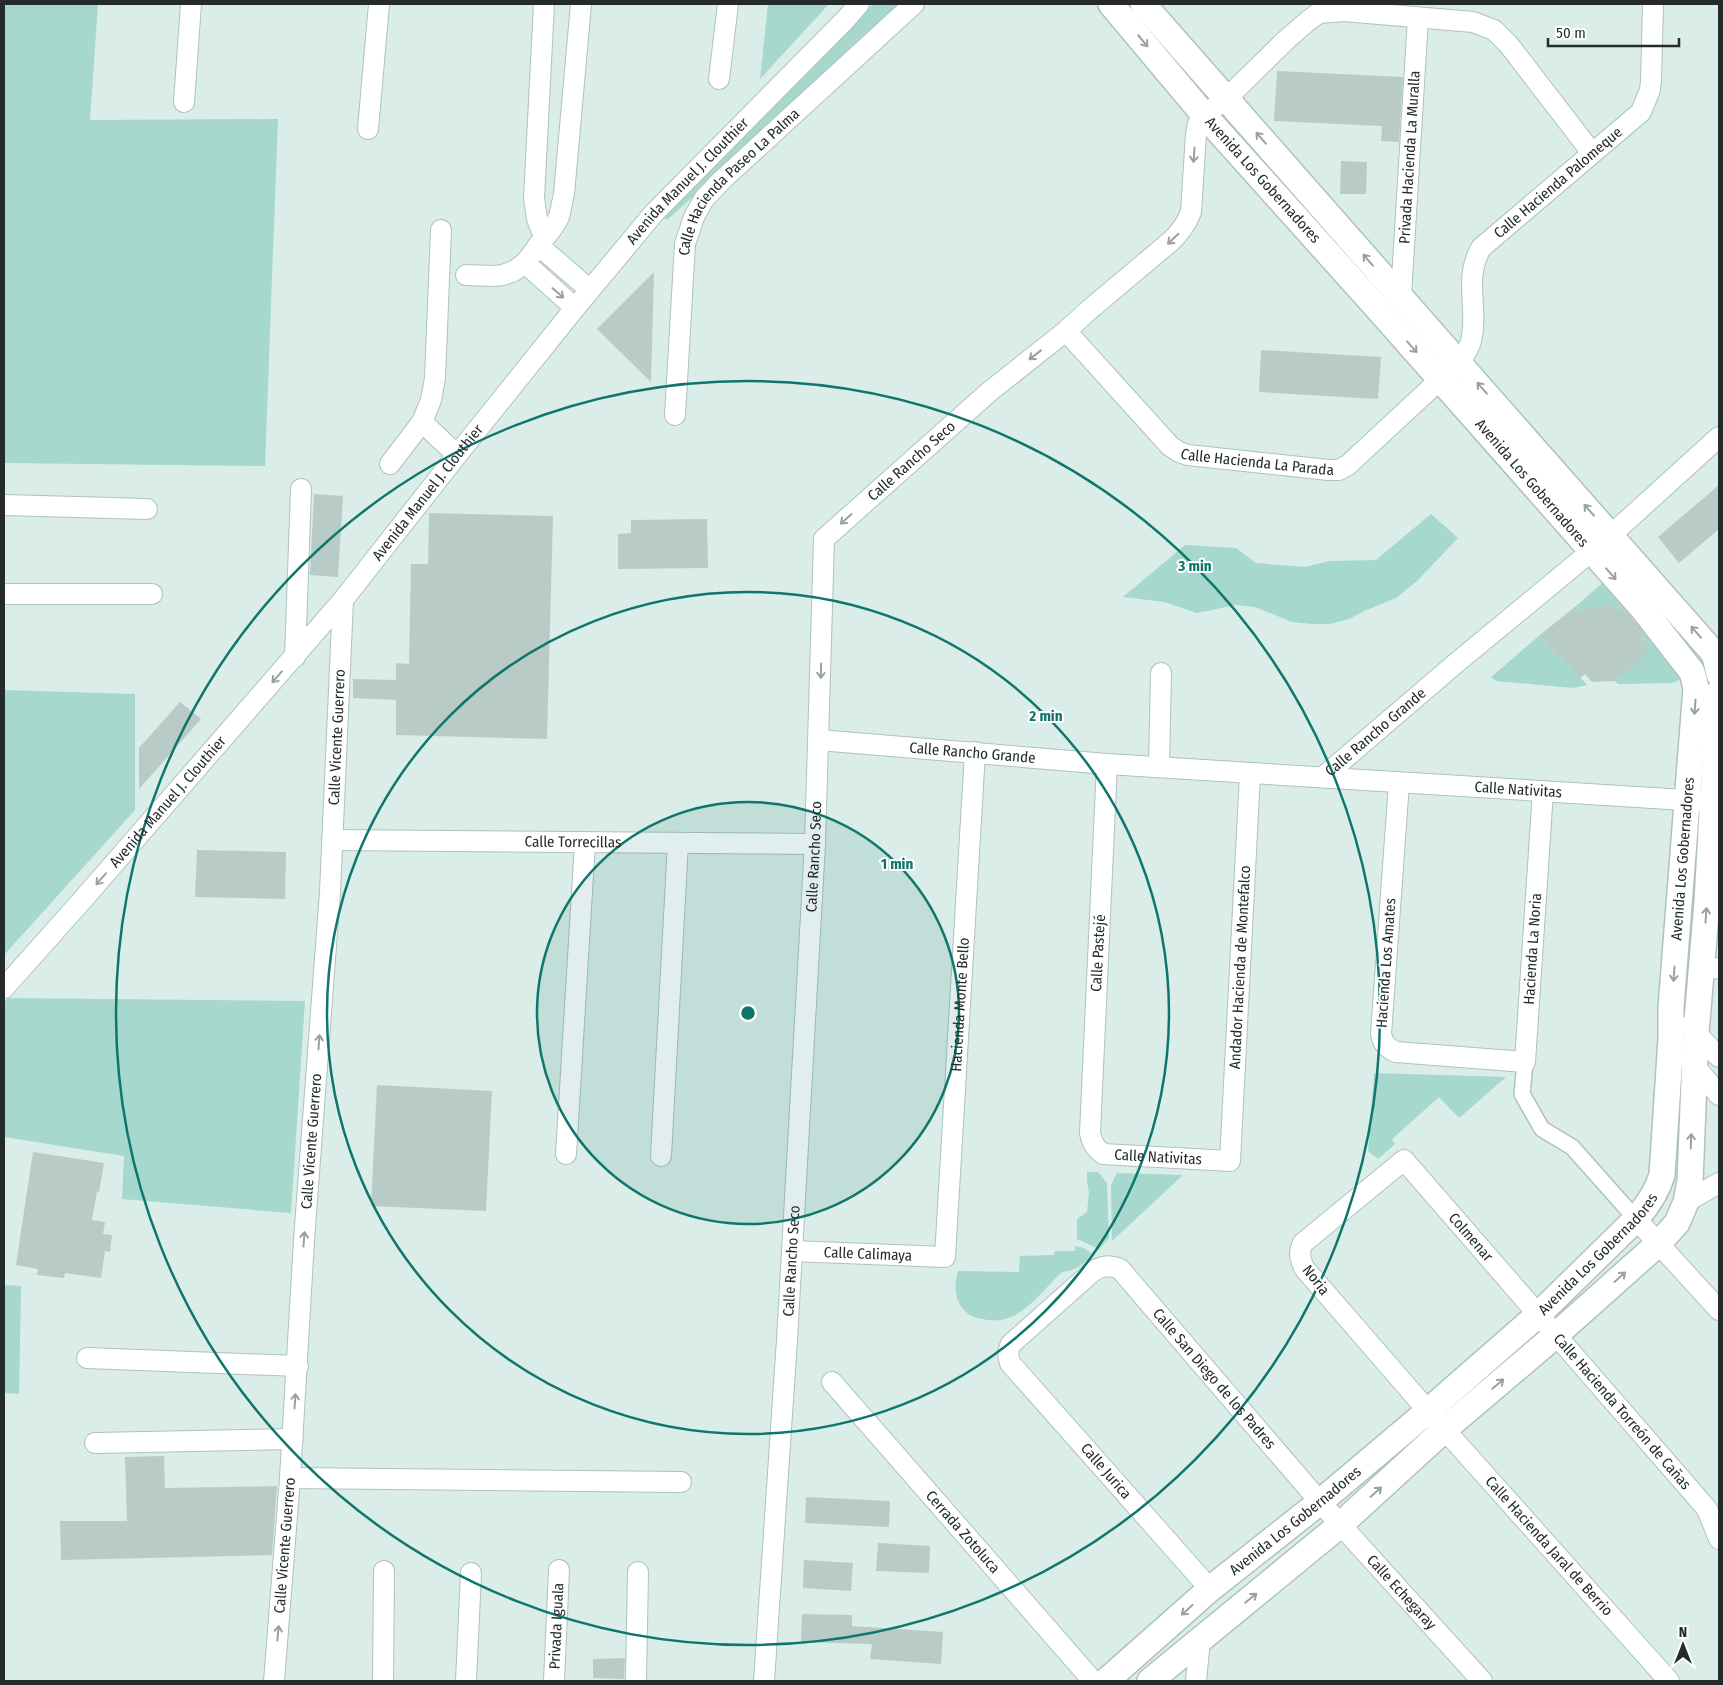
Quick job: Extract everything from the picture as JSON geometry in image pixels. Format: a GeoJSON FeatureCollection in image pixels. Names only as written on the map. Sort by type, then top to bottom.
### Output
{"type":"FeatureCollection","features":[{"type":"Feature","properties":{"kind":"street"},"geometry":{"type":"LineString","coordinates":[[184,102],[191,4]]}},
{"type":"Feature","properties":{"kind":"street"},"geometry":{"type":"LineString","coordinates":[[368,129],[379,4]]}},
{"type":"Feature","properties":{"kind":"street"},"geometry":{"type":"LineString","coordinates":[[544,4],[534,198],[537,219],[541,241],[590,290]]}},
{"type":"Feature","properties":{"kind":"street"},"geometry":{"type":"LineString","coordinates":[[466,275],[493,276],[514,271],[525,263],[559,217],[564,194],[581,4]]}},
{"type":"Feature","properties":{"kind":"street"},"geometry":{"type":"LineString","coordinates":[[719,79],[728,4]]}},
{"type":"Feature","properties":{"kind":"street","name":"Avenida Manuel J. Clouthier"},"geometry":{"type":"LineString","coordinates":[[4,988],[97,884],[343,600],[575,308],[654,214],[859,4]]}},
{"type":"Feature","properties":{"kind":"street","name":"Calle Hacienda Paseo La Palma"},"geometry":{"type":"LineString","coordinates":[[675,415],[685,244],[697,211],[704,199],[722,180],[914,4]]}},
{"type":"Feature","properties":{"kind":"street","name":"Avenida Los Gobernadores"},"geometry":{"type":"LineString","coordinates":[[1111,4],[1204,115],[1440,379],[1642,610],[1692,672],[1696,688],[1671,1007],[1671,1039],[1662,1175],[1658,1189],[1646,1208],[1636,1219],[1539,1314],[1436,1420],[1340,1525],[1150,1681]]}},
{"type":"Feature","properties":{"kind":"street","name":"Avenida Los Gobernadores"},"geometry":{"type":"LineString","coordinates":[[1143,4],[1711,650],[1719,674]]}},
{"type":"Feature","properties":{"kind":"street","name":"Calle Hacienda Palomeque"},"geometry":{"type":"LineString","coordinates":[[1459,362],[1471,341],[1473,266],[1481,248],[1641,112],[1651,81],[1653,4]]}},
{"type":"Feature","properties":{"kind":"street"},"geometry":{"type":"LineString","coordinates":[[1204,115],[1226,99],[1286,40],[1319,13],[1344,11],[1474,22],[1494,30],[1509,45],[1592,152]]}},
{"type":"Feature","properties":{"kind":"street","name":"Privada Hacienda La Muralla"},"geometry":{"type":"LineString","coordinates":[[1401,296],[1418,18]]}},
{"type":"Feature","properties":{"kind":"street","name":"Calle Rancho Seco"},"geometry":{"type":"LineString","coordinates":[[764,1681],[792,1251],[815,844],[824,539],[989,392],[1066,331],[1181,232],[1191,212],[1196,134],[1198,124],[1204,115]]}},
{"type":"Feature","properties":{"kind":"street"},"geometry":{"type":"LineString","coordinates":[[390,464],[422,422],[432,400],[435,378],[442,230]]}},
{"type":"Feature","properties":{"kind":"street"},"geometry":{"type":"LineString","coordinates":[[525,263],[575,308]]}},
{"type":"Feature","properties":{"kind":"street","name":"Calle Hacienda La Parada"},"geometry":{"type":"LineString","coordinates":[[1066,331],[1170,446],[1179,452],[1201,457],[1328,470],[1339,470],[1348,465],[1459,362]]}},
{"type":"Feature","properties":{"kind":"street"},"geometry":{"type":"LineString","coordinates":[[422,422],[457,455]]}},
{"type":"Feature","properties":{"kind":"street","name":"Calle Rancho Grande"},"geometry":{"type":"LineString","coordinates":[[819,740],[1107,764],[1324,777],[1455,664],[1611,535],[1719,437]]}},
{"type":"Feature","properties":{"kind":"street"},"geometry":{"type":"LineString","coordinates":[[295,657],[301,489]]}},
{"type":"Feature","properties":{"kind":"street"},"geometry":{"type":"LineString","coordinates":[[4,505],[147,509]]}},
{"type":"Feature","properties":{"kind":"street"},"geometry":{"type":"LineString","coordinates":[[4,594],[152,594]]}},
{"type":"Feature","properties":{"kind":"street","name":"Calle Vicente Guerrero"},"geometry":{"type":"LineString","coordinates":[[274,1681],[293,1439],[304,1240],[329,902],[343,600]]}},
{"type":"Feature","properties":{"kind":"street"},"geometry":{"type":"LineString","coordinates":[[1158,767],[1161,673]]}},
{"type":"Feature","properties":{"kind":"street","name":"Avenida Los Gobernadores"},"geometry":{"type":"LineString","coordinates":[[1106,1681],[1210,1589],[1320,1502],[1557,1334],[1659,1243],[1677,1223],[1686,1202],[1690,1181],[1696,1033],[1711,968],[1713,801],[1719,692]]}},
{"type":"Feature","properties":{"kind":"street","name":"Hacienda Monte Bello"},"geometry":{"type":"LineString","coordinates":[[945,1257],[975,752]]}},
{"type":"Feature","properties":{"kind":"street","name":"Calle Pastejé"},"geometry":{"type":"LineString","coordinates":[[1092,1142],[1090,1134],[1107,764]]}},
{"type":"Feature","properties":{"kind":"street","name":"Andador Hacienda de Montefalco"},"geometry":{"type":"LineString","coordinates":[[1230,1160],[1250,774]]}},
{"type":"Feature","properties":{"kind":"street","name":"Calle Nativitas"},"geometry":{"type":"LineString","coordinates":[[1324,777],[1713,801]]}},
{"type":"Feature","properties":{"kind":"street","name":"Hacienda Los Amates"},"geometry":{"type":"LineString","coordinates":[[1399,783],[1381,1034],[1383,1043],[1387,1048],[1396,1052],[1526,1062]]}},
{"type":"Feature","properties":{"kind":"street","name":"Hacienda La Noria"},"geometry":{"type":"LineString","coordinates":[[1526,1062],[1544,791]]}},
{"type":"Feature","properties":{"kind":"street","name":"Calle Torrecillas"},"geometry":{"type":"LineString","coordinates":[[332,840],[815,844]]}},
{"type":"Feature","properties":{"kind":"street"},"geometry":{"type":"LineString","coordinates":[[566,1154],[584,843]]}},
{"type":"Feature","properties":{"kind":"street"},"geometry":{"type":"LineString","coordinates":[[661,1156],[678,843]]}},
{"type":"Feature","properties":{"kind":"street"},"geometry":{"type":"LineString","coordinates":[[1671,1007],[1719,1057]]}},
{"type":"Feature","properties":{"kind":"street"},"geometry":{"type":"LineString","coordinates":[[1671,1039],[1719,1095]]}},
{"type":"Feature","properties":{"kind":"street"},"geometry":{"type":"LineString","coordinates":[[1526,1062],[1522,1094],[1542,1129],[1572,1147],[1719,1310]]}},
{"type":"Feature","properties":{"kind":"street","name":"Calle Nativitas"},"geometry":{"type":"LineString","coordinates":[[1092,1142],[1103,1154],[1230,1160]]}},
{"type":"Feature","properties":{"kind":"street","name":"Colmenar"},"geometry":{"type":"LineString","coordinates":[[1404,1160],[1539,1314]]}},
{"type":"Feature","properties":{"kind":"street","name":"Noria"},"geometry":{"type":"LineString","coordinates":[[1404,1160],[1303,1243],[1300,1249],[1300,1257],[1304,1268],[1436,1420]]}},
{"type":"Feature","properties":{"kind":"street"},"geometry":{"type":"LineString","coordinates":[[1686,1202],[1719,1183]]}},
{"type":"Feature","properties":{"kind":"street","name":"Calle Calimaya"},"geometry":{"type":"LineString","coordinates":[[792,1251],[945,1257]]}},
{"type":"Feature","properties":{"kind":"street","name":"Calle Jurica"},"geometry":{"type":"LineString","coordinates":[[1102,1266],[1092,1272],[1011,1344],[1008,1350],[1010,1363],[1210,1589]]}},
{"type":"Feature","properties":{"kind":"street","name":"Calle San Diego de los Padres"},"geometry":{"type":"LineString","coordinates":[[1102,1266],[1120,1269],[1320,1502]]}},
{"type":"Feature","properties":{"kind":"street","name":"Calle Hacienda Torreón de Cañas"},"geometry":{"type":"LineString","coordinates":[[1539,1314],[1713,1512],[1719,1539]]}},
{"type":"Feature","properties":{"kind":"street"},"geometry":{"type":"LineString","coordinates":[[88,1358],[298,1366]]}},
{"type":"Feature","properties":{"kind":"street","name":"Cerrada Zotoluca"},"geometry":{"type":"LineString","coordinates":[[832,1382],[1093,1681]]}},
{"type":"Feature","properties":{"kind":"street","name":"Calle Hacienda Jaral de Berrio"},"geometry":{"type":"LineString","coordinates":[[1436,1420],[1669,1681]]}},
{"type":"Feature","properties":{"kind":"street"},"geometry":{"type":"LineString","coordinates":[[95,1443],[293,1439]]}},
{"type":"Feature","properties":{"kind":"street"},"geometry":{"type":"LineString","coordinates":[[290,1478],[681,1482]]}},
{"type":"Feature","properties":{"kind":"street","name":"Calle Echegaray"},"geometry":{"type":"LineString","coordinates":[[1320,1502],[1482,1681]]}},
{"type":"Feature","properties":{"kind":"street","name":"Privada Iguala"},"geometry":{"type":"LineString","coordinates":[[554,1681],[559,1570]]}},
{"type":"Feature","properties":{"kind":"street"},"geometry":{"type":"LineString","coordinates":[[383,1681],[384,1571]]}},
{"type":"Feature","properties":{"kind":"street"},"geometry":{"type":"LineString","coordinates":[[636,1681],[638,1572]]}},
{"type":"Feature","properties":{"kind":"street"},"geometry":{"type":"LineString","coordinates":[[466,1681],[470,1573]]}},
{"type":"Feature","properties":{"kind":"street"},"geometry":{"type":"LineString","coordinates":[[1196,1681],[1200,1640]]}},
{"type":"Feature","properties":{"kind":"green space"},"geometry":{"type":"Polygon","coordinates":[[[5,4],[98,4],[90,120],[278,119],[265,466],[4,463],[5,4]]]}},
{"type":"Feature","properties":{"kind":"green space"},"geometry":{"type":"Polygon","coordinates":[[[768,4],[829,4],[760,79],[768,4]]]}},
{"type":"Feature","properties":{"kind":"green space"},"geometry":{"type":"Polygon","coordinates":[[[873,4],[908,4],[667,220],[664,217],[873,4]]]}},
{"type":"Feature","properties":{"kind":"green space"},"geometry":{"type":"Polygon","coordinates":[[[1431,514],[1458,538],[1418,580],[1396,598],[1349,619],[1330,624],[1292,622],[1255,607],[1235,605],[1197,613],[1164,602],[1123,597],[1185,545],[1236,548],[1256,563],[1305,567],[1330,561],[1376,560],[1431,514]]]}},
{"type":"Feature","properties":{"kind":"green space"},"geometry":{"type":"Polygon","coordinates":[[[1606,580],[1633,612],[1630,614],[1606,607],[1581,612],[1576,606],[1606,580]]]}},
{"type":"Feature","properties":{"kind":"green space"},"geometry":{"type":"Polygon","coordinates":[[[1640,620],[1684,674],[1679,680],[1672,683],[1618,684],[1615,681],[1650,650],[1641,639],[1645,635],[1635,624],[1640,620]]]}},
{"type":"Feature","properties":{"kind":"green space"},"geometry":{"type":"Polygon","coordinates":[[[1540,635],[1558,657],[1561,655],[1587,685],[1573,688],[1496,681],[1491,677],[1540,635]]]}},
{"type":"Feature","properties":{"kind":"green space"},"geometry":{"type":"Polygon","coordinates":[[[4,690],[135,694],[135,810],[4,955],[4,690]]]}},
{"type":"Feature","properties":{"kind":"green space"},"geometry":{"type":"Polygon","coordinates":[[[8,998],[305,1001],[291,1213],[122,1199],[124,1156],[4,1137],[4,1003],[8,998]]]}},
{"type":"Feature","properties":{"kind":"green space"},"geometry":{"type":"Polygon","coordinates":[[[1374,1073],[1506,1077],[1459,1118],[1439,1097],[1392,1139],[1395,1144],[1378,1159],[1368,1151],[1374,1073]]]}},
{"type":"Feature","properties":{"kind":"green space"},"geometry":{"type":"Polygon","coordinates":[[[1087,1172],[1098,1172],[1107,1183],[1109,1238],[1099,1249],[1077,1239],[1077,1219],[1087,1212],[1089,1193],[1087,1172]]]}},
{"type":"Feature","properties":{"kind":"green space"},"geometry":{"type":"Polygon","coordinates":[[[1117,1173],[1183,1175],[1112,1241],[1111,1185],[1117,1173]]]}},
{"type":"Feature","properties":{"kind":"green space"},"geometry":{"type":"Polygon","coordinates":[[[1075,1246],[1084,1248],[1091,1253],[1089,1257],[1083,1264],[1062,1272],[1018,1314],[996,1320],[980,1319],[967,1313],[961,1307],[956,1287],[958,1271],[1019,1272],[1020,1256],[1054,1255],[1055,1251],[1075,1251],[1075,1246]]]}},
{"type":"Feature","properties":{"kind":"green space"},"geometry":{"type":"Polygon","coordinates":[[[4,1285],[21,1286],[19,1394],[4,1393],[4,1285]]]}},
{"type":"Feature","properties":{"kind":"building"},"geometry":{"type":"Polygon","coordinates":[[[1277,71],[1403,77],[1399,142],[1381,141],[1382,126],[1274,121],[1277,71]]]}},
{"type":"Feature","properties":{"kind":"building"},"geometry":{"type":"Polygon","coordinates":[[[1341,161],[1367,162],[1366,194],[1340,194],[1341,161]]]}},
{"type":"Feature","properties":{"kind":"building"},"geometry":{"type":"Polygon","coordinates":[[[654,272],[651,382],[597,329],[654,272]]]}},
{"type":"Feature","properties":{"kind":"building"},"geometry":{"type":"Polygon","coordinates":[[[1261,350],[1381,357],[1378,399],[1259,392],[1261,350]]]}},
{"type":"Feature","properties":{"kind":"building"},"geometry":{"type":"Polygon","coordinates":[[[1719,485],[1719,529],[1679,563],[1658,537],[1719,485]]]}},
{"type":"Feature","properties":{"kind":"building"},"geometry":{"type":"Polygon","coordinates":[[[314,494],[343,496],[338,577],[310,575],[314,494]]]}},
{"type":"Feature","properties":{"kind":"building"},"geometry":{"type":"Polygon","coordinates":[[[429,513],[553,516],[547,739],[396,735],[396,700],[353,698],[353,679],[396,680],[396,663],[409,664],[411,564],[428,564],[429,513]]]}},
{"type":"Feature","properties":{"kind":"building"},"geometry":{"type":"Polygon","coordinates":[[[707,519],[708,568],[618,569],[618,534],[631,533],[631,520],[707,519]]]}},
{"type":"Feature","properties":{"kind":"building"},"geometry":{"type":"Polygon","coordinates":[[[1576,606],[1581,612],[1593,607],[1607,606],[1628,613],[1645,635],[1641,639],[1651,650],[1615,681],[1592,682],[1585,674],[1580,678],[1561,655],[1558,657],[1540,635],[1576,606]]]}},
{"type":"Feature","properties":{"kind":"building"},"geometry":{"type":"Polygon","coordinates":[[[180,702],[201,719],[139,789],[139,748],[180,702]]]}},
{"type":"Feature","properties":{"kind":"building"},"geometry":{"type":"Polygon","coordinates":[[[197,850],[286,852],[285,899],[195,897],[197,850]]]}},
{"type":"Feature","properties":{"kind":"building"},"geometry":{"type":"Polygon","coordinates":[[[377,1085],[492,1091],[486,1211],[371,1206],[377,1085]]]}},
{"type":"Feature","properties":{"kind":"building"},"geometry":{"type":"Polygon","coordinates":[[[33,1152],[104,1163],[92,1220],[105,1222],[103,1234],[112,1235],[110,1252],[105,1251],[101,1278],[65,1273],[64,1278],[37,1275],[38,1269],[16,1265],[33,1152]]]}},
{"type":"Feature","properties":{"kind":"building"},"geometry":{"type":"Polygon","coordinates":[[[164,1456],[165,1488],[277,1486],[272,1555],[61,1560],[60,1521],[127,1521],[125,1457],[164,1456]]]}},
{"type":"Feature","properties":{"kind":"building"},"geometry":{"type":"Polygon","coordinates":[[[806,1497],[890,1501],[889,1527],[805,1523],[806,1497]]]}},
{"type":"Feature","properties":{"kind":"building"},"geometry":{"type":"Polygon","coordinates":[[[878,1543],[930,1546],[929,1573],[876,1571],[878,1543]]]}},
{"type":"Feature","properties":{"kind":"building"},"geometry":{"type":"Polygon","coordinates":[[[804,1560],[853,1563],[851,1591],[803,1588],[804,1560]]]}},
{"type":"Feature","properties":{"kind":"building"},"geometry":{"type":"Polygon","coordinates":[[[802,1614],[852,1615],[852,1626],[943,1632],[941,1664],[870,1659],[872,1644],[801,1642],[802,1614]]]}},
{"type":"Feature","properties":{"kind":"building"},"geometry":{"type":"Polygon","coordinates":[[[625,1658],[624,1679],[593,1678],[593,1659],[625,1658]]]}}]}
